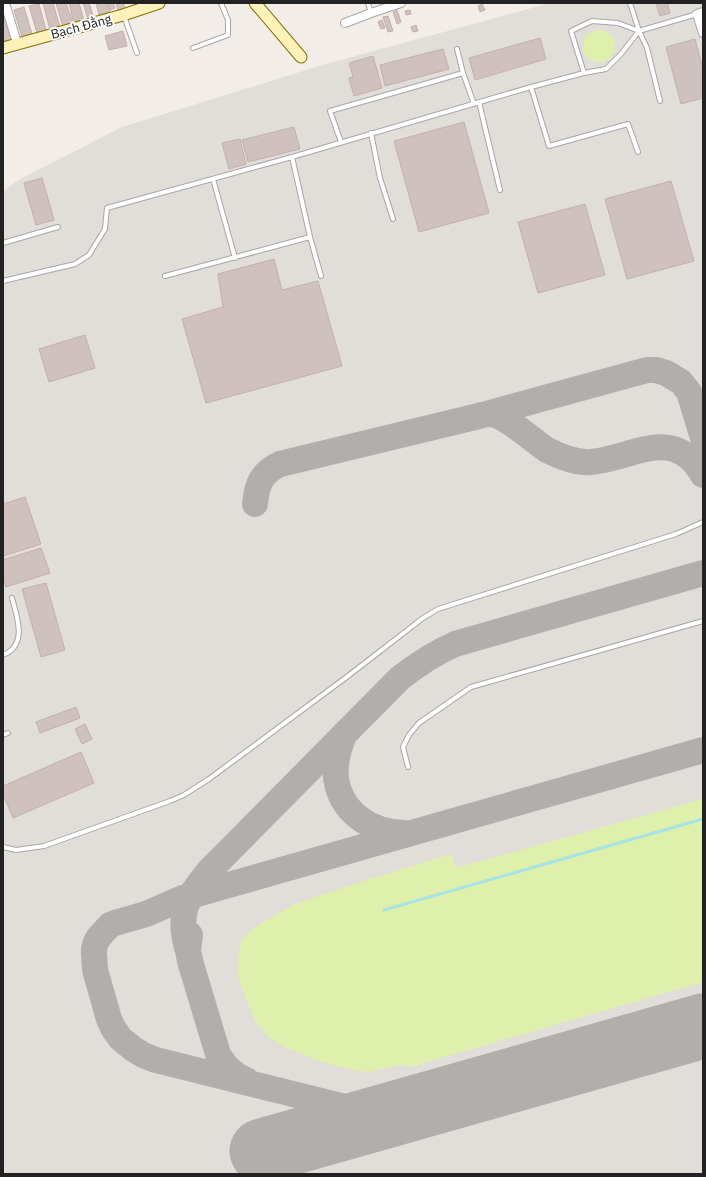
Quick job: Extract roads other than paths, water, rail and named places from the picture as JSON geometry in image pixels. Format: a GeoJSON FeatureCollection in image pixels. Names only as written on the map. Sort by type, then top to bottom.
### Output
{"type":"FeatureCollection","features":[{"type":"Feature","properties":{"kind":"street"},"geometry":{"type":"LineString","coordinates":[[5,3],[17,43]]}},
{"type":"Feature","properties":{"kind":"street","name":"Bạch Đằng"},"geometry":{"type":"LineString","coordinates":[[3,48],[123,15],[139,6],[159,3]]}},
{"type":"Feature","properties":{"kind":"street"},"geometry":{"type":"LineString","coordinates":[[255,3],[301,57]]}},
{"type":"Feature","properties":{"kind":"street"},"geometry":{"type":"LineString","coordinates":[[345,23],[400,3]]}},
{"type":"Feature","properties":{"kind":"street"},"geometry":{"type":"LineString","coordinates":[[700,13],[703,33]]}},
{"type":"Feature","properties":{"kind":"lane"},"geometry":{"type":"LineString","coordinates":[[193,48],[228,35],[228,20],[221,3]]}},
{"type":"Feature","properties":{"kind":"lane"},"geometry":{"type":"LineString","coordinates":[[368,3],[371,13]]}},
{"type":"Feature","properties":{"kind":"lane"},"geometry":{"type":"LineString","coordinates":[[630,3],[639,31],[647,48],[660,101]]}},
{"type":"Feature","properties":{"kind":"lane"},"geometry":{"type":"LineString","coordinates":[[3,281],[76,264],[89,255],[105,229],[107,208],[213,179],[531,87],[584,73],[606,69],[622,54],[639,31],[700,13]]}},
{"type":"Feature","properties":{"kind":"lane"},"geometry":{"type":"LineString","coordinates":[[123,15],[137,54]]}},
{"type":"Feature","properties":{"kind":"lane"},"geometry":{"type":"LineString","coordinates":[[584,73],[571,31],[592,21],[618,23],[639,31]]}},
{"type":"Feature","properties":{"kind":"lane"},"geometry":{"type":"LineString","coordinates":[[457,49],[463,73],[477,103],[500,190]]}},
{"type":"Feature","properties":{"kind":"lane"},"geometry":{"type":"LineString","coordinates":[[341,142],[330,111],[463,73]]}},
{"type":"Feature","properties":{"kind":"lane"},"geometry":{"type":"LineString","coordinates":[[531,87],[550,146],[628,124],[638,152]]}},
{"type":"Feature","properties":{"kind":"lane"},"geometry":{"type":"LineString","coordinates":[[371,133],[380,178],[393,219]]}},
{"type":"Feature","properties":{"kind":"lane"},"geometry":{"type":"LineString","coordinates":[[292,156],[310,237],[321,276]]}},
{"type":"Feature","properties":{"kind":"lane"},"geometry":{"type":"LineString","coordinates":[[213,179],[235,258]]}},
{"type":"Feature","properties":{"kind":"lane"},"geometry":{"type":"LineString","coordinates":[[3,242],[58,227]]}},
{"type":"Feature","properties":{"kind":"lane"},"geometry":{"type":"LineString","coordinates":[[165,276],[310,237]]}},
{"type":"Feature","properties":{"kind":"lane"},"geometry":{"type":"LineString","coordinates":[[3,847],[16,850],[44,846],[184,795],[209,779],[348,676],[423,618],[438,609],[676,534],[703,522]]}},
{"type":"Feature","properties":{"kind":"lane"},"geometry":{"type":"LineString","coordinates":[[3,655],[14,648],[19,637],[18,622],[12,598]]}},
{"type":"Feature","properties":{"kind":"lane"},"geometry":{"type":"LineString","coordinates":[[408,767],[403,747],[409,735],[420,723],[471,687],[703,621]]}},
{"type":"Feature","properties":{"kind":"lane"},"geometry":{"type":"LineString","coordinates":[[3,735],[8,733]]}},
{"type":"Feature","properties":{"kind":"waterway"},"geometry":{"type":"LineString","coordinates":[[384,910],[703,819]]}}]}
